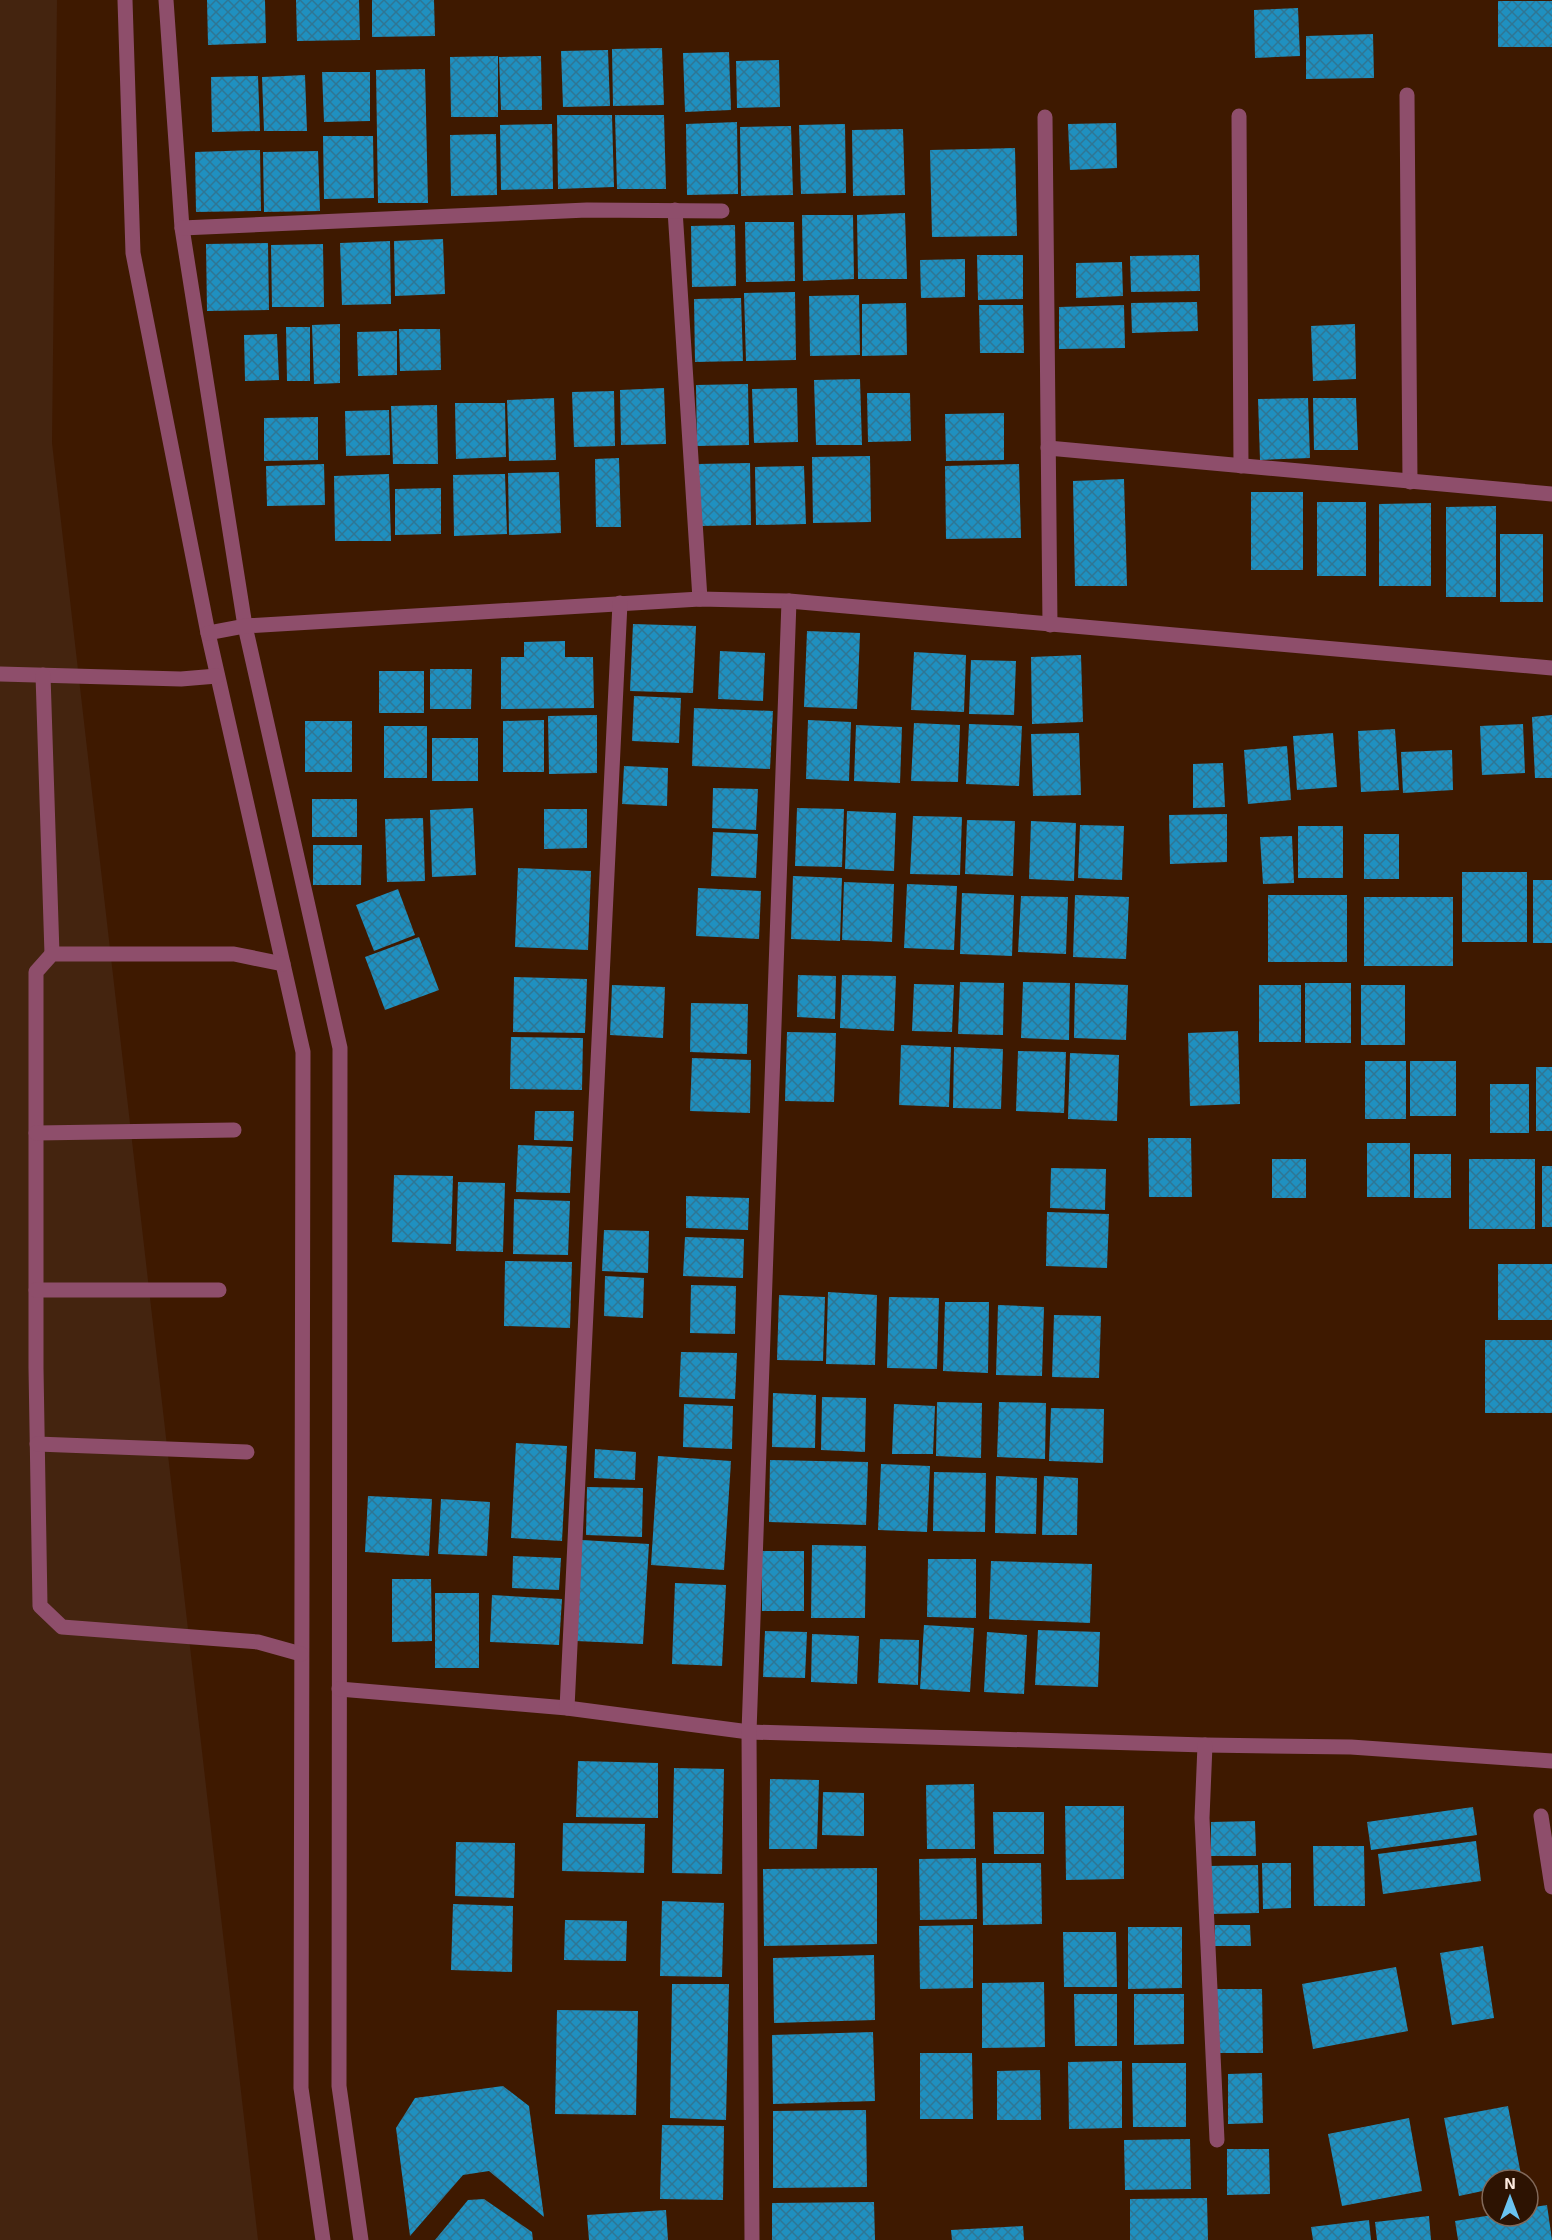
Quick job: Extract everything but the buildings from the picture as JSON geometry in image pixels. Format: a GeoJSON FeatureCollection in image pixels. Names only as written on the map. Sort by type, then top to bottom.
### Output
{"type":"FeatureCollection","features":[{"type":"Feature","properties":{"kind":"street"},"geometry":{"type":"LineString","coordinates":[[125,0],[133,253],[217,676],[303,1052],[301,2088],[323,2240]]}},
{"type":"Feature","properties":{"kind":"street"},"geometry":{"type":"LineString","coordinates":[[166,0],[182,228],[245,626],[340,1048],[339,2086],[361,2240]]}},
{"type":"Feature","properties":{"kind":"street"},"geometry":{"type":"LineString","coordinates":[[1407,95],[1410,482]]}},
{"type":"Feature","properties":{"kind":"street"},"geometry":{"type":"LineString","coordinates":[[1239,116],[1241,466]]}},
{"type":"Feature","properties":{"kind":"street"},"geometry":{"type":"LineString","coordinates":[[1045,117],[1050,625]]}},
{"type":"Feature","properties":{"kind":"street"},"geometry":{"type":"LineString","coordinates":[[182,228],[587,210],[722,211]]}},
{"type":"Feature","properties":{"kind":"street"},"geometry":{"type":"LineString","coordinates":[[675,210],[700,599]]}},
{"type":"Feature","properties":{"kind":"street"},"geometry":{"type":"LineString","coordinates":[[1048,448],[1552,494]]}},
{"type":"Feature","properties":{"kind":"street"},"geometry":{"type":"LineString","coordinates":[[208,633],[245,626],[620,603],[700,599],[789,601],[1552,669]]}},
{"type":"Feature","properties":{"kind":"street"},"geometry":{"type":"LineString","coordinates":[[752,2240],[749,1732],[789,601]]}},
{"type":"Feature","properties":{"kind":"street"},"geometry":{"type":"LineString","coordinates":[[567,1708],[620,603]]}},
{"type":"Feature","properties":{"kind":"street"},"geometry":{"type":"LineString","coordinates":[[0,674],[182,679],[217,676]]}},
{"type":"Feature","properties":{"kind":"street"},"geometry":{"type":"LineString","coordinates":[[43,675],[52,954],[36,972],[36,1290],[40,1606],[62,1627],[258,1642],[301,1654]]}},
{"type":"Feature","properties":{"kind":"street"},"geometry":{"type":"LineString","coordinates":[[52,954],[234,954],[283,964]]}},
{"type":"Feature","properties":{"kind":"street"},"geometry":{"type":"LineString","coordinates":[[36,1133],[234,1130]]}},
{"type":"Feature","properties":{"kind":"street"},"geometry":{"type":"LineString","coordinates":[[36,1290],[219,1290]]}},
{"type":"Feature","properties":{"kind":"street"},"geometry":{"type":"LineString","coordinates":[[38,1444],[247,1452]]}},
{"type":"Feature","properties":{"kind":"street"},"geometry":{"type":"LineString","coordinates":[[339,1689],[567,1708],[749,1732],[1205,1745],[1351,1746],[1552,1761]]}},
{"type":"Feature","properties":{"kind":"street"},"geometry":{"type":"LineString","coordinates":[[1205,1745],[1202,1818],[1217,2140]]}},
{"type":"Feature","properties":{"kind":"street"},"geometry":{"type":"LineString","coordinates":[[1541,1816],[1552,1887]]}},
{"type":"Feature","properties":{"kind":"shaded area"},"geometry":{"type":"Polygon","coordinates":[[[0,0],[57,0],[52,443],[258,2240],[0,2240],[0,0]]]}}]}
